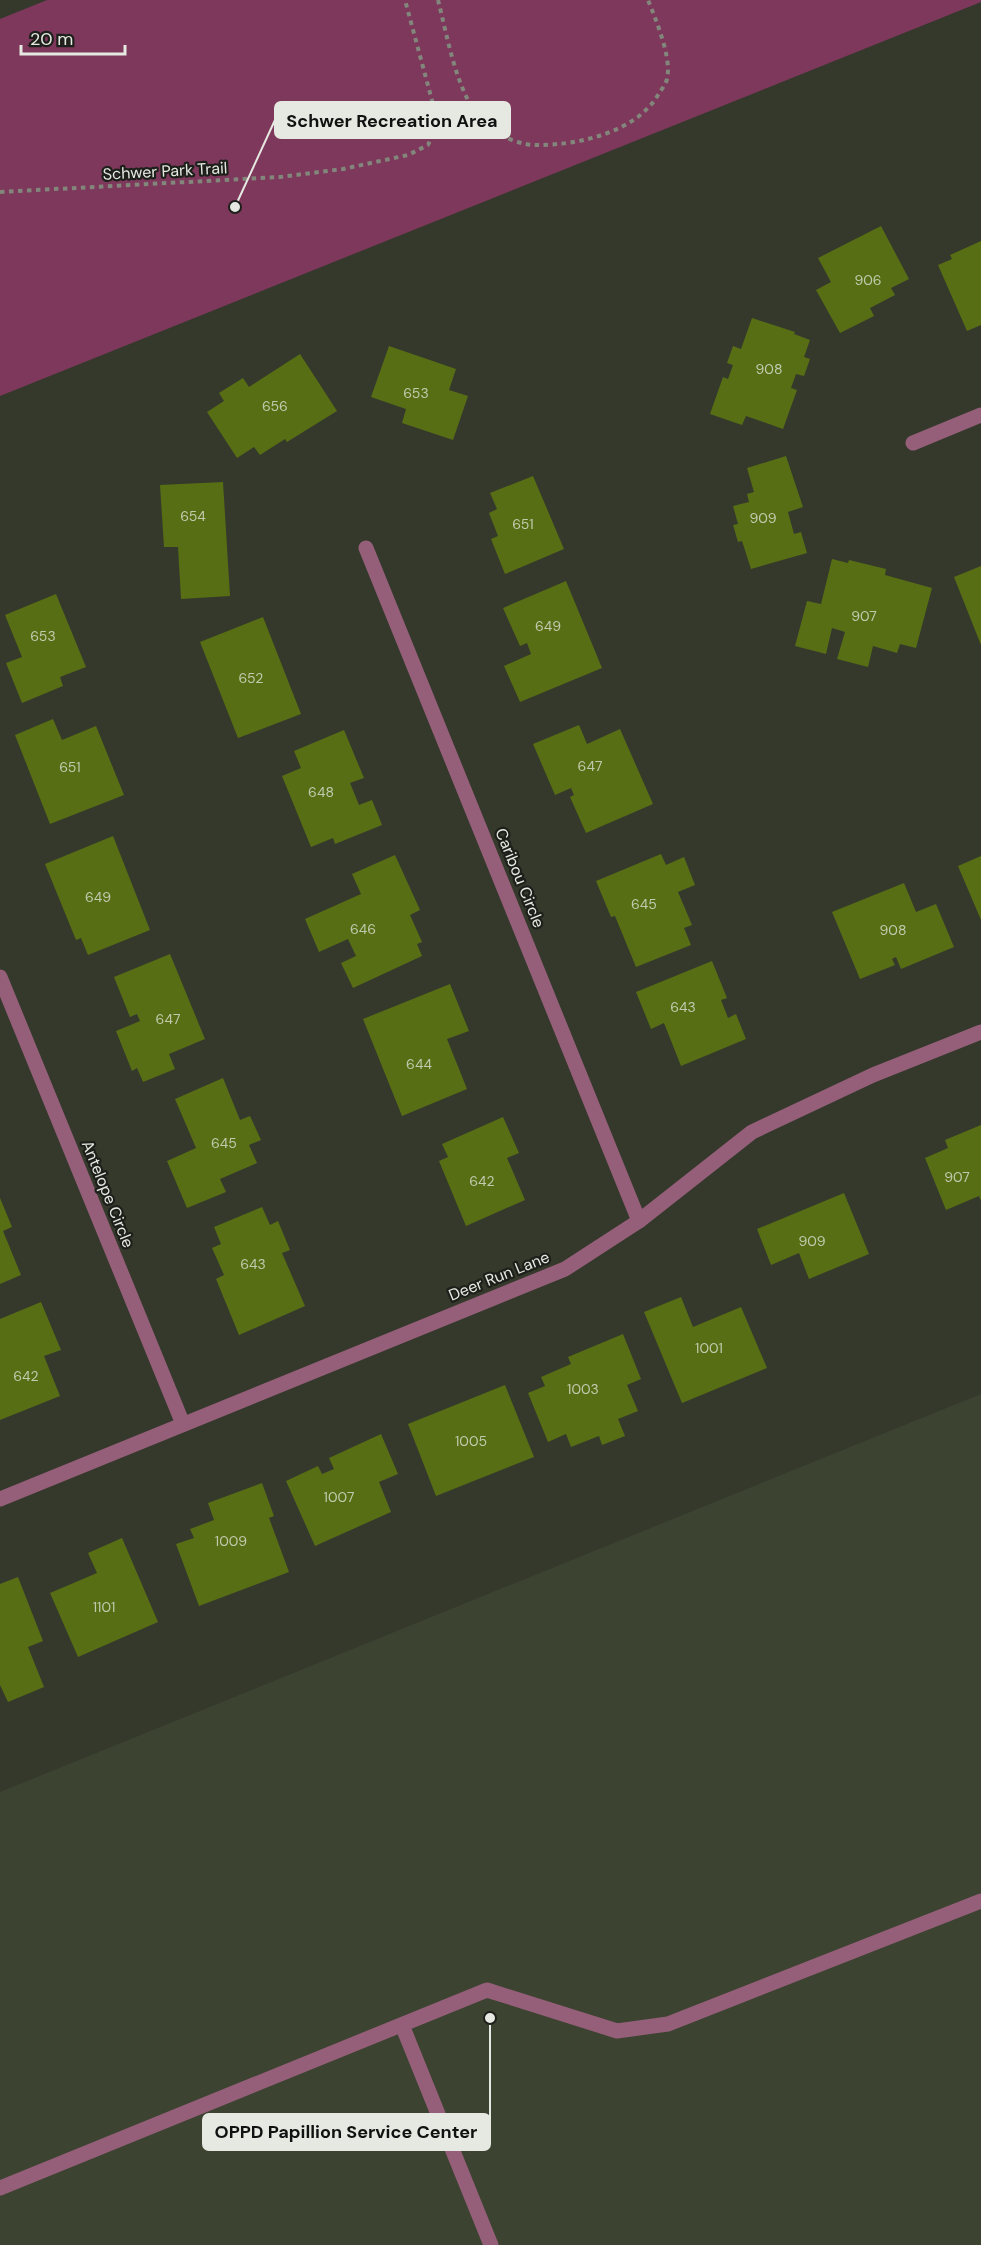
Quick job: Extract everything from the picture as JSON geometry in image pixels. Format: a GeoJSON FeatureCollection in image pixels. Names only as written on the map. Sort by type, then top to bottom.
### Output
{"type":"FeatureCollection","features":[{"type":"Feature","properties":{"kind":"street"},"geometry":{"type":"LineString","coordinates":[[913,443],[981,415]]}},
{"type":"Feature","properties":{"kind":"street","name":"Caribou Circle"},"geometry":{"type":"LineString","coordinates":[[366,548],[639,1221]]}},
{"type":"Feature","properties":{"kind":"street","name":"Antelope Circle"},"geometry":{"type":"LineString","coordinates":[[0,977],[183,1424]]}},
{"type":"Feature","properties":{"kind":"street","name":"Deer Run Lane"},"geometry":{"type":"LineString","coordinates":[[0,1499],[565,1269],[639,1221],[752,1132],[873,1076],[981,1032]]}},
{"type":"Feature","properties":{"kind":"street"},"geometry":{"type":"LineString","coordinates":[[0,2188],[487,1990],[617,2031],[668,2024],[981,1901]]}},
{"type":"Feature","properties":{"kind":"street"},"geometry":{"type":"LineString","coordinates":[[402,2025],[491,2245]]}},
{"type":"Feature","properties":{"kind":"path","name":"Schwer Park Trail"},"geometry":{"type":"LineString","coordinates":[[0,192],[280,177],[343,169],[408,155],[428,145],[436,128],[437,118],[405,0]]}},
{"type":"Feature","properties":{"kind":"path"},"geometry":{"type":"LineString","coordinates":[[438,0],[459,77],[471,107],[488,126],[508,138],[536,146],[598,137],[629,123],[651,108],[667,80],[666,59],[648,0]]}},
{"type":"Feature","properties":{"kind":"shaded area"},"geometry":{"type":"Polygon","coordinates":[[[47,0],[981,0],[981,2],[0,396],[0,19],[47,0]]]}},
{"type":"Feature","properties":{"kind":"shaded area"},"geometry":{"type":"Polygon","coordinates":[[[981,1394],[981,2245],[0,2245],[0,1792],[981,1394]]]}},
{"type":"Feature","properties":{"kind":"building"},"geometry":{"type":"Polygon","coordinates":[[[881,226],[909,279],[891,288],[895,295],[870,308],[874,316],[840,333],[816,290],[831,282],[818,258],[881,226]]]}},
{"type":"Feature","properties":{"kind":"building"},"geometry":{"type":"Polygon","coordinates":[[[981,241],[981,325],[967,331],[938,265],[952,259],[950,255],[981,241]]]}},
{"type":"Feature","properties":{"kind":"building"},"geometry":{"type":"Polygon","coordinates":[[[752,318],[795,332],[794,334],[810,340],[804,357],[810,359],[804,376],[796,374],[791,388],[797,390],[783,429],[746,416],[742,425],[710,414],[723,377],[728,379],[733,365],[727,363],[733,346],[741,349],[752,318]]]}},
{"type":"Feature","properties":{"kind":"building"},"geometry":{"type":"Polygon","coordinates":[[[389,346],[456,369],[449,390],[468,396],[453,440],[402,423],[406,409],[371,397],[389,346]]]}},
{"type":"Feature","properties":{"kind":"building"},"geometry":{"type":"Polygon","coordinates":[[[300,354],[337,411],[287,442],[285,439],[260,455],[254,447],[237,458],[207,412],[224,401],[219,393],[243,378],[249,387],[300,354]]]}},
{"type":"Feature","properties":{"kind":"building"},"geometry":{"type":"Polygon","coordinates":[[[786,456],[803,507],[788,512],[794,534],[801,532],[807,553],[751,569],[742,541],[738,542],[733,525],[738,524],[733,506],[749,502],[747,494],[754,492],[747,468],[786,456]]]}},
{"type":"Feature","properties":{"kind":"building"},"geometry":{"type":"Polygon","coordinates":[[[533,476],[564,549],[505,574],[491,539],[498,536],[489,513],[497,509],[490,493],[533,476]]]}},
{"type":"Feature","properties":{"kind":"building"},"geometry":{"type":"Polygon","coordinates":[[[223,482],[230,596],[181,599],[178,547],[164,547],[160,485],[223,482]]]}},
{"type":"Feature","properties":{"kind":"building"},"geometry":{"type":"Polygon","coordinates":[[[832,559],[848,563],[849,560],[886,569],[885,575],[932,588],[916,648],[900,644],[897,653],[873,646],[868,667],[837,659],[845,632],[832,628],[826,654],[795,646],[807,601],[821,604],[832,559]]]}},
{"type":"Feature","properties":{"kind":"building"},"geometry":{"type":"Polygon","coordinates":[[[981,566],[981,645],[954,577],[981,566]]]}},
{"type":"Feature","properties":{"kind":"building"},"geometry":{"type":"Polygon","coordinates":[[[566,581],[602,668],[520,702],[504,666],[531,654],[527,643],[520,646],[503,608],[566,581]]]}},
{"type":"Feature","properties":{"kind":"building"},"geometry":{"type":"Polygon","coordinates":[[[56,594],[86,667],[60,677],[63,686],[22,703],[6,663],[22,657],[5,615],[56,594]]]}},
{"type":"Feature","properties":{"kind":"building"},"geometry":{"type":"Polygon","coordinates":[[[263,617],[301,714],[238,738],[200,642],[263,617]]]}},
{"type":"Feature","properties":{"kind":"building"},"geometry":{"type":"Polygon","coordinates":[[[53,719],[62,740],[96,726],[124,795],[50,824],[15,735],[53,719]]]}},
{"type":"Feature","properties":{"kind":"building"},"geometry":{"type":"Polygon","coordinates":[[[579,725],[587,744],[620,729],[653,804],[586,833],[570,797],[574,795],[571,788],[555,795],[533,744],[579,725]]]}},
{"type":"Feature","properties":{"kind":"building"},"geometry":{"type":"Polygon","coordinates":[[[344,730],[364,778],[350,783],[359,805],[372,800],[382,825],[335,844],[333,838],[311,847],[282,776],[301,768],[294,751],[344,730]]]}},
{"type":"Feature","properties":{"kind":"building"},"geometry":{"type":"Polygon","coordinates":[[[113,836],[150,930],[88,955],[81,938],[76,940],[45,864],[113,836]]]}},
{"type":"Feature","properties":{"kind":"building"},"geometry":{"type":"Polygon","coordinates":[[[661,854],[666,865],[684,857],[695,885],[678,892],[692,925],[684,928],[691,945],[636,967],[615,916],[611,917],[596,881],[661,854]]]}},
{"type":"Feature","properties":{"kind":"building"},"geometry":{"type":"Polygon","coordinates":[[[395,855],[420,910],[410,915],[422,942],[417,944],[422,956],[353,988],[341,963],[356,956],[348,939],[319,952],[305,919],[361,894],[352,874],[395,855]]]}},
{"type":"Feature","properties":{"kind":"building"},"geometry":{"type":"Polygon","coordinates":[[[981,856],[981,920],[958,866],[981,856]]]}},
{"type":"Feature","properties":{"kind":"building"},"geometry":{"type":"Polygon","coordinates":[[[904,883],[916,912],[936,904],[954,947],[901,969],[896,957],[892,959],[895,965],[860,979],[832,912],[904,883]]]}},
{"type":"Feature","properties":{"kind":"building"},"geometry":{"type":"Polygon","coordinates":[[[170,954],[205,1039],[169,1054],[175,1069],[143,1082],[137,1068],[132,1071],[116,1031],[140,1021],[137,1014],[130,1017],[114,977],[170,954]]]}},
{"type":"Feature","properties":{"kind":"building"},"geometry":{"type":"Polygon","coordinates":[[[712,961],[727,998],[721,1000],[728,1018],[736,1014],[746,1039],[681,1066],[664,1023],[651,1029],[636,992],[712,961]]]}},
{"type":"Feature","properties":{"kind":"building"},"geometry":{"type":"Polygon","coordinates":[[[450,984],[469,1031],[447,1039],[467,1089],[402,1116],[363,1019],[450,984]]]}},
{"type":"Feature","properties":{"kind":"building"},"geometry":{"type":"Polygon","coordinates":[[[223,1078],[240,1120],[250,1116],[261,1140],[249,1145],[257,1163],[220,1179],[226,1192],[187,1208],[167,1161],[196,1148],[175,1099],[223,1078]]]}},
{"type":"Feature","properties":{"kind":"building"},"geometry":{"type":"Polygon","coordinates":[[[503,1117],[519,1153],[507,1158],[525,1200],[466,1226],[439,1161],[448,1157],[442,1144],[503,1117]]]}},
{"type":"Feature","properties":{"kind":"building"},"geometry":{"type":"Polygon","coordinates":[[[981,1125],[981,1201],[979,1196],[946,1210],[925,1158],[948,1148],[945,1140],[981,1125]]]}},
{"type":"Feature","properties":{"kind":"building"},"geometry":{"type":"Polygon","coordinates":[[[844,1193],[869,1254],[809,1279],[799,1253],[771,1265],[757,1229],[844,1193]]]}},
{"type":"Feature","properties":{"kind":"building"},"geometry":{"type":"Polygon","coordinates":[[[0,1198],[12,1227],[3,1231],[21,1275],[0,1284],[0,1198]]]}},
{"type":"Feature","properties":{"kind":"building"},"geometry":{"type":"Polygon","coordinates":[[[262,1207],[270,1225],[278,1221],[290,1250],[282,1253],[305,1306],[239,1335],[216,1279],[224,1275],[212,1248],[221,1244],[214,1227],[262,1207]]]}},
{"type":"Feature","properties":{"kind":"building"},"geometry":{"type":"Polygon","coordinates":[[[681,1297],[693,1327],[741,1307],[767,1368],[682,1403],[644,1312],[681,1297]]]}},
{"type":"Feature","properties":{"kind":"building"},"geometry":{"type":"Polygon","coordinates":[[[41,1302],[61,1350],[44,1356],[60,1396],[0,1420],[0,1319],[41,1302]]]}},
{"type":"Feature","properties":{"kind":"building"},"geometry":{"type":"Polygon","coordinates":[[[623,1334],[641,1379],[627,1385],[638,1411],[618,1419],[625,1436],[602,1445],[599,1436],[571,1447],[566,1434],[548,1442],[528,1393],[545,1386],[541,1377],[571,1364],[568,1357],[623,1334]]]}},
{"type":"Feature","properties":{"kind":"building"},"geometry":{"type":"Polygon","coordinates":[[[505,1385],[534,1457],[436,1496],[408,1424],[505,1385]]]}},
{"type":"Feature","properties":{"kind":"building"},"geometry":{"type":"Polygon","coordinates":[[[381,1434],[398,1474],[379,1482],[391,1512],[315,1546],[286,1481],[318,1466],[322,1474],[334,1469],[329,1458],[381,1434]]]}},
{"type":"Feature","properties":{"kind":"building"},"geometry":{"type":"Polygon","coordinates":[[[262,1483],[274,1516],[269,1518],[289,1572],[199,1606],[176,1544],[194,1538],[190,1529],[214,1520],[208,1503],[262,1483]]]}},
{"type":"Feature","properties":{"kind":"building"},"geometry":{"type":"Polygon","coordinates":[[[122,1538],[158,1622],[78,1657],[50,1593],[97,1573],[88,1553],[122,1538]]]}},
{"type":"Feature","properties":{"kind":"building"},"geometry":{"type":"Polygon","coordinates":[[[18,1577],[43,1641],[28,1647],[44,1687],[8,1702],[0,1685],[0,1584],[18,1577]]]}},
{"type":"Feature","properties":{"kind":"place","name":"Schwer Recreation Area"},"geometry":{"type":"Point","coordinates":[235,207]}},
{"type":"Feature","properties":{"kind":"place","name":"OPPD Papillion Service Center"},"geometry":{"type":"Point","coordinates":[490,2018]}}]}
